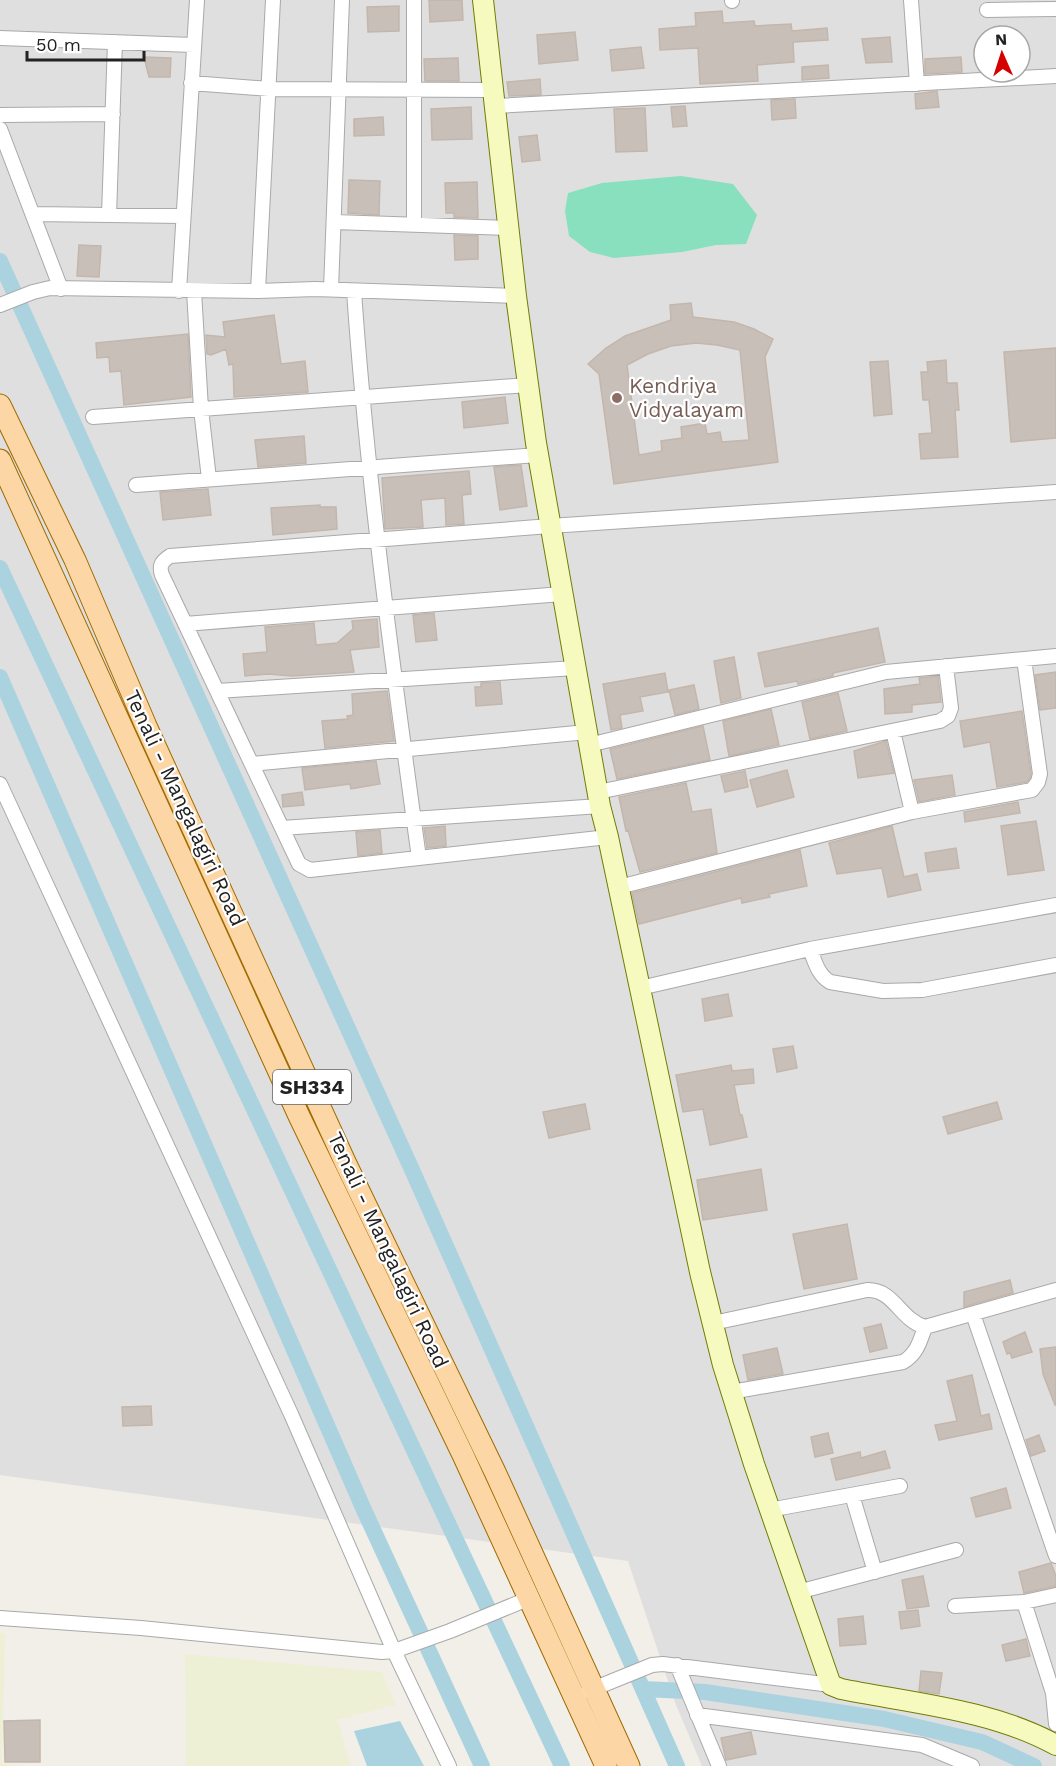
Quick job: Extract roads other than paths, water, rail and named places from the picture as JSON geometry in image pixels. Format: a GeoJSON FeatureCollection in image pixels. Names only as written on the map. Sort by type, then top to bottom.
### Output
{"type":"FeatureCollection","features":[{"type":"Feature","properties":{"kind":"main road"},"geometry":{"type":"LineString","coordinates":[[483,0],[516,296],[538,455],[562,594],[599,799],[713,1323],[731,1392],[831,1685],[841,1689],[987,1717],[1012,1724],[1056,1746]]}},
{"type":"Feature","properties":{"kind":"main road","name":"Tenali - Mangalagiri Road"},"geometry":{"type":"LineString","coordinates":[[0,405],[75,560],[146,726],[346,1164],[495,1472],[629,1766]]}},
{"type":"Feature","properties":{"kind":"main road","name":"SH334"},"geometry":{"type":"LineString","coordinates":[[0,460],[299,1116],[408,1340],[521,1602],[593,1689],[606,1766]]}},
{"type":"Feature","properties":{"kind":"street"},"geometry":{"type":"LineString","coordinates":[[179,291],[197,0]]}},
{"type":"Feature","properties":{"kind":"street"},"geometry":{"type":"LineString","coordinates":[[258,291],[273,0]]}},
{"type":"Feature","properties":{"kind":"street"},"geometry":{"type":"LineString","coordinates":[[331,289],[342,0]]}},
{"type":"Feature","properties":{"kind":"street"},"geometry":{"type":"LineString","coordinates":[[414,0],[414,224]]}},
{"type":"Feature","properties":{"kind":"street"},"geometry":{"type":"LineString","coordinates":[[911,0],[917,84]]}},
{"type":"Feature","properties":{"kind":"street"},"geometry":{"type":"LineString","coordinates":[[987,10],[1056,9]]}},
{"type":"Feature","properties":{"kind":"street"},"geometry":{"type":"LineString","coordinates":[[0,38],[193,45]]}},
{"type":"Feature","properties":{"kind":"street"},"geometry":{"type":"LineString","coordinates":[[109,215],[115,42]]}},
{"type":"Feature","properties":{"kind":"street"},"geometry":{"type":"LineString","coordinates":[[191,83],[269,89],[414,90],[494,98],[917,84],[1056,76]]}},
{"type":"Feature","properties":{"kind":"street"},"geometry":{"type":"LineString","coordinates":[[0,115],[113,114]]}},
{"type":"Feature","properties":{"kind":"street"},"geometry":{"type":"LineString","coordinates":[[0,129],[61,289]]}},
{"type":"Feature","properties":{"kind":"street"},"geometry":{"type":"LineString","coordinates":[[34,214],[183,216]]}},
{"type":"Feature","properties":{"kind":"street"},"geometry":{"type":"LineString","coordinates":[[334,222],[509,228]]}},
{"type":"Feature","properties":{"kind":"street"},"geometry":{"type":"LineString","coordinates":[[0,305],[44,289],[179,291],[331,289],[516,296]]}},
{"type":"Feature","properties":{"kind":"street"},"geometry":{"type":"LineString","coordinates":[[194,291],[201,409],[209,479]]}},
{"type":"Feature","properties":{"kind":"street"},"geometry":{"type":"LineString","coordinates":[[354,291],[361,398],[419,858]]}},
{"type":"Feature","properties":{"kind":"street"},"geometry":{"type":"LineString","coordinates":[[93,417],[528,385]]}},
{"type":"Feature","properties":{"kind":"street"},"geometry":{"type":"LineString","coordinates":[[136,485],[538,455]]}},
{"type":"Feature","properties":{"kind":"street"},"geometry":{"type":"LineString","coordinates":[[608,837],[310,870],[299,864],[185,624],[160,567],[162,561],[170,556],[378,538],[1056,492]]}},
{"type":"Feature","properties":{"kind":"street"},"geometry":{"type":"LineString","coordinates":[[185,624],[562,594]]}},
{"type":"Feature","properties":{"kind":"street"},"geometry":{"type":"LineString","coordinates":[[252,764],[404,749],[588,739],[886,672],[1056,656]]}},
{"type":"Feature","properties":{"kind":"street"},"geometry":{"type":"LineString","coordinates":[[619,887],[912,812],[1032,790],[1040,774],[1023,659]]}},
{"type":"Feature","properties":{"kind":"street"},"geometry":{"type":"LineString","coordinates":[[282,828],[413,819],[599,799],[940,721],[948,716],[951,708],[946,666]]}},
{"type":"Feature","properties":{"kind":"street"},"geometry":{"type":"LineString","coordinates":[[217,691],[576,668]]}},
{"type":"Feature","properties":{"kind":"street"},"geometry":{"type":"LineString","coordinates":[[893,731],[912,812]]}},
{"type":"Feature","properties":{"kind":"street"},"geometry":{"type":"LineString","coordinates":[[0,784],[401,1649],[449,1766]]}},
{"type":"Feature","properties":{"kind":"street"},"geometry":{"type":"LineString","coordinates":[[0,818],[16,820]]}},
{"type":"Feature","properties":{"kind":"street"},"geometry":{"type":"LineString","coordinates":[[640,988],[810,949],[1056,905]]}},
{"type":"Feature","properties":{"kind":"street"},"geometry":{"type":"LineString","coordinates":[[810,949],[824,979],[883,991],[922,990],[1056,965]]}},
{"type":"Feature","properties":{"kind":"street"},"geometry":{"type":"LineString","coordinates":[[713,1323],[867,1290],[878,1290],[885,1294],[910,1321],[925,1327],[1056,1290]]}},
{"type":"Feature","properties":{"kind":"street"},"geometry":{"type":"LineString","coordinates":[[973,1314],[1056,1556]]}},
{"type":"Feature","properties":{"kind":"street"},"geometry":{"type":"LineString","coordinates":[[731,1392],[903,1362],[910,1358],[916,1350],[925,1327]]}},
{"type":"Feature","properties":{"kind":"street"},"geometry":{"type":"LineString","coordinates":[[770,1510],[900,1486]]}},
{"type":"Feature","properties":{"kind":"street"},"geometry":{"type":"LineString","coordinates":[[852,1495],[875,1572]]}},
{"type":"Feature","properties":{"kind":"street"},"geometry":{"type":"LineString","coordinates":[[798,1593],[956,1550]]}},
{"type":"Feature","properties":{"kind":"street"},"geometry":{"type":"LineString","coordinates":[[955,1606],[1024,1602],[1056,1595]]}},
{"type":"Feature","properties":{"kind":"street"},"geometry":{"type":"LineString","coordinates":[[0,1618],[141,1628],[372,1652],[401,1649],[521,1602]]}},
{"type":"Feature","properties":{"kind":"street"},"geometry":{"type":"LineString","coordinates":[[1024,1602],[1053,1694],[1056,1724]]}},
{"type":"Feature","properties":{"kind":"street"},"geometry":{"type":"LineString","coordinates":[[593,1689],[652,1665],[831,1685]]}},
{"type":"Feature","properties":{"kind":"street"},"geometry":{"type":"LineString","coordinates":[[677,1666],[719,1766]]}},
{"type":"Feature","properties":{"kind":"street"},"geometry":{"type":"LineString","coordinates":[[697,1715],[922,1745],[972,1766]]}},
{"type":"Feature","properties":{"kind":"water"},"geometry":{"type":"Polygon","coordinates":[[[400,1721],[424,1766],[367,1766],[354,1731],[400,1721]]]}},
{"type":"Feature","properties":{"kind":"waterway"},"geometry":{"type":"LineString","coordinates":[[0,261],[413,1172],[677,1766]]}},
{"type":"Feature","properties":{"kind":"waterway"},"geometry":{"type":"LineString","coordinates":[[0,568],[562,1766]]}},
{"type":"Feature","properties":{"kind":"waterway"},"geometry":{"type":"LineString","coordinates":[[0,677],[364,1510],[482,1766]]}},
{"type":"Feature","properties":{"kind":"waterway"},"geometry":{"type":"LineString","coordinates":[[644,1689],[705,1692],[884,1719],[982,1742],[1034,1766]]}},
{"type":"Feature","properties":{"kind":"place","name":"Kendriya Vidyalayam"},"geometry":{"type":"Point","coordinates":[617,398]}}]}
